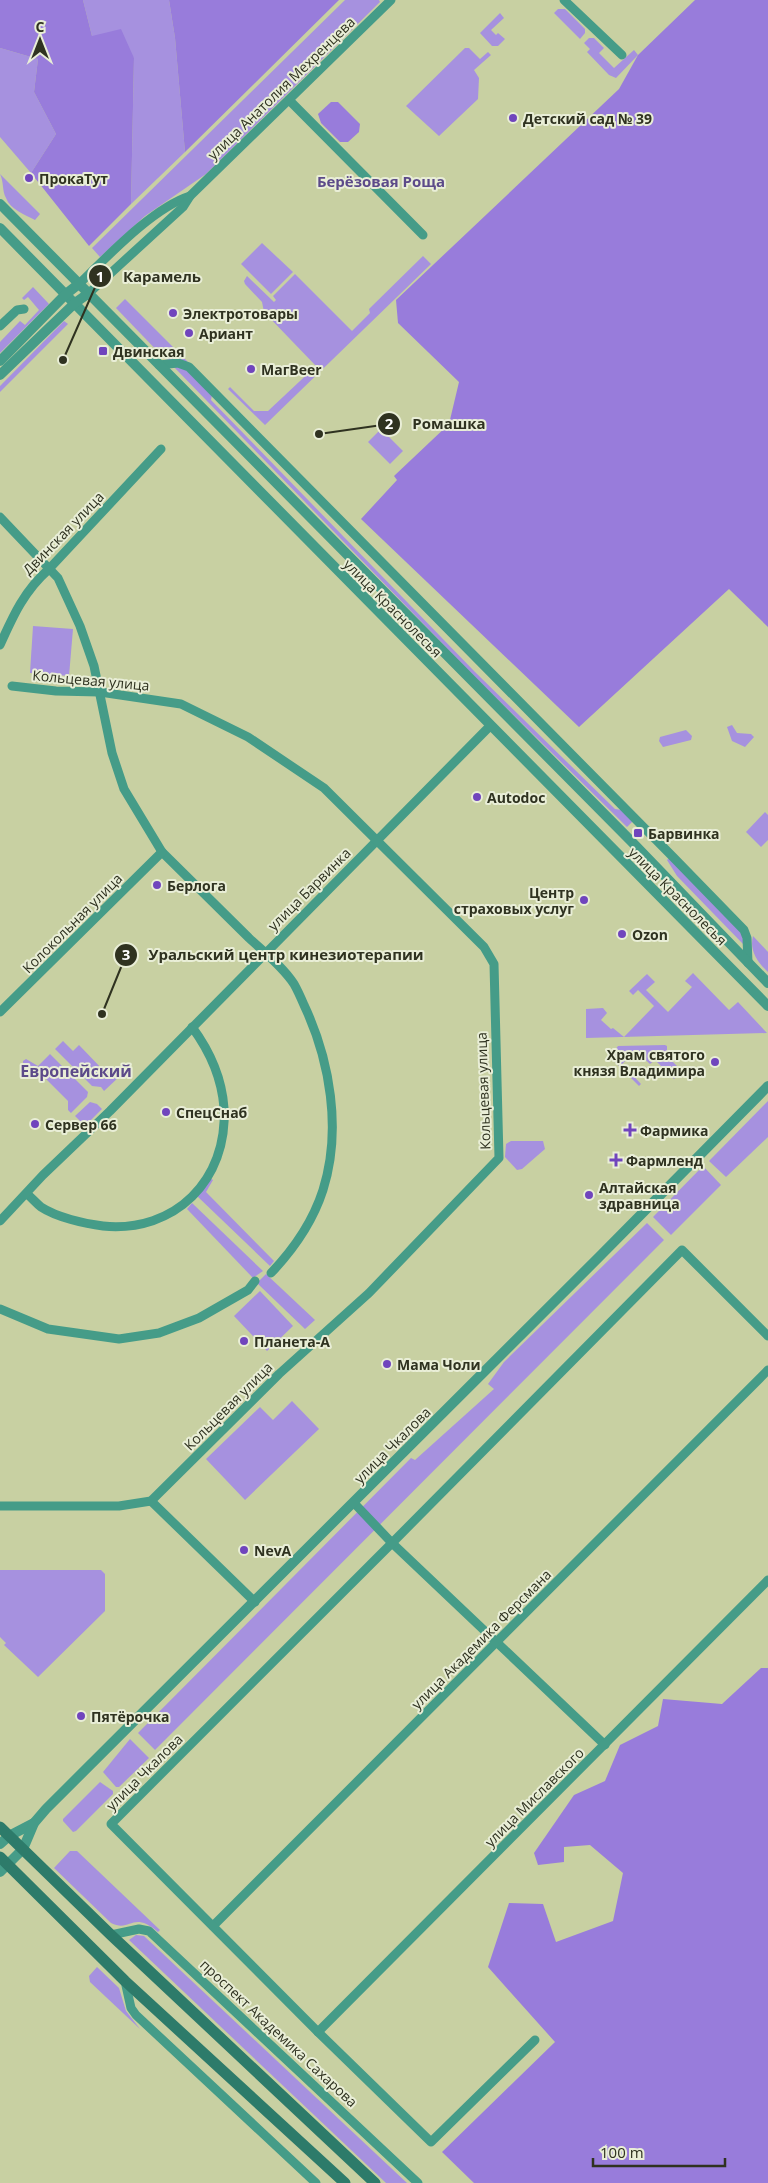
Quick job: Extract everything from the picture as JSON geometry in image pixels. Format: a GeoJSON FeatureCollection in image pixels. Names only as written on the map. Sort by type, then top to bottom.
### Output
{"type":"FeatureCollection","features":[{"type":"Feature","properties":{"kind":"main road"},"geometry":{"type":"LineString","coordinates":[[0,1827],[111,1935],[375,2183]]}},
{"type":"Feature","properties":{"kind":"main road"},"geometry":{"type":"LineString","coordinates":[[2,1865],[124,1981],[344,2183]]}},
{"type":"Feature","properties":{"kind":"street","name":"улица Анатолия Мехренцева"},"geometry":{"type":"LineString","coordinates":[[0,375],[75,303],[90,293],[183,207],[190,196],[391,0]]}},
{"type":"Feature","properties":{"kind":"street"},"geometry":{"type":"LineString","coordinates":[[564,0],[622,56]]}},
{"type":"Feature","properties":{"kind":"street"},"geometry":{"type":"LineString","coordinates":[[289,100],[423,235]]}},
{"type":"Feature","properties":{"kind":"street","name":"улица Анатолия Мехренцева"},"geometry":{"type":"LineString","coordinates":[[0,361],[66,294],[150,220],[178,200],[190,196]]}},
{"type":"Feature","properties":{"kind":"street","name":"улица Краснолесья"},"geometry":{"type":"LineString","coordinates":[[0,204],[90,293],[768,983]]}},
{"type":"Feature","properties":{"kind":"street","name":"улица Краснолесья"},"geometry":{"type":"LineString","coordinates":[[0,228],[768,1006]]}},
{"type":"Feature","properties":{"kind":"street"},"geometry":{"type":"LineString","coordinates":[[0,326],[17,310],[24,309]]}},
{"type":"Feature","properties":{"kind":"street","name":"улица Краснолесья"},"geometry":{"type":"LineString","coordinates":[[159,365],[178,363],[189,367],[655,838],[744,930],[747,938],[748,963]]}},
{"type":"Feature","properties":{"kind":"street","name":"Двинская улица"},"geometry":{"type":"LineString","coordinates":[[0,645],[16,611],[34,582],[49,569],[161,449]]}},
{"type":"Feature","properties":{"kind":"street"},"geometry":{"type":"LineString","coordinates":[[0,517],[58,578],[80,626],[100,692],[112,753],[124,789],[162,852],[265,952],[294,984],[312,1022],[324,1056],[331,1106],[331,1152],[323,1190],[308,1222],[293,1247],[271,1273]]}},
{"type":"Feature","properties":{"kind":"street","name":"Кольцевая улица"},"geometry":{"type":"LineString","coordinates":[[12,686],[56,691],[100,692],[181,704],[248,737],[324,788],[484,947],[494,964],[499,1158],[368,1293],[279,1374],[151,1501]]}},
{"type":"Feature","properties":{"kind":"street","name":"улица Барвинка"},"geometry":{"type":"LineString","coordinates":[[0,1221],[43,1175],[490,726]]}},
{"type":"Feature","properties":{"kind":"street","name":"Колокольная улица"},"geometry":{"type":"LineString","coordinates":[[0,1012],[162,852]]}},
{"type":"Feature","properties":{"kind":"street"},"geometry":{"type":"LineString","coordinates":[[27,1194],[42,1208],[89,1224],[115,1227],[138,1226],[161,1219],[186,1203],[198,1191],[216,1162],[224,1125],[221,1087],[205,1045],[192,1027]]}},
{"type":"Feature","properties":{"kind":"street","name":"улица Чкалова"},"geometry":{"type":"LineString","coordinates":[[0,1844],[9,1836],[34,1823],[79,1775],[354,1503],[768,1086]]}},
{"type":"Feature","properties":{"kind":"street","name":"улица Чкалова"},"geometry":{"type":"LineString","coordinates":[[213,1926],[111,1824],[682,1250],[768,1336]]}},
{"type":"Feature","properties":{"kind":"street"},"geometry":{"type":"LineString","coordinates":[[0,1309],[48,1329],[119,1339],[158,1333],[199,1318],[248,1290],[255,1281]]}},
{"type":"Feature","properties":{"kind":"street","name":"улица Академика Ферсмана"},"geometry":{"type":"LineString","coordinates":[[213,1926],[768,1370]]}},
{"type":"Feature","properties":{"kind":"street"},"geometry":{"type":"LineString","coordinates":[[0,1506],[119,1506],[151,1501],[255,1602]]}},
{"type":"Feature","properties":{"kind":"street"},"geometry":{"type":"LineString","coordinates":[[354,1503],[392,1543],[605,1745]]}},
{"type":"Feature","properties":{"kind":"street","name":"улица Миславского"},"geometry":{"type":"LineString","coordinates":[[318,2032],[768,1580]]}},
{"type":"Feature","properties":{"kind":"street","name":"улица Чкалова"},"geometry":{"type":"LineString","coordinates":[[2,1865],[23,1849],[34,1823]]}},
{"type":"Feature","properties":{"kind":"street"},"geometry":{"type":"LineString","coordinates":[[213,1926],[431,2142],[535,2040]]}},
{"type":"Feature","properties":{"kind":"street","name":"проспект Академика Сахарова"},"geometry":{"type":"LineString","coordinates":[[111,1935],[139,1928],[148,1931],[418,2183]]}},
{"type":"Feature","properties":{"kind":"street"},"geometry":{"type":"LineString","coordinates":[[124,1981],[131,2008],[136,2015],[316,2183]]}},
{"type":"Feature","properties":{"kind":"shaded area"},"geometry":{"type":"Polygon","coordinates":[[[0,0],[83,0],[92,36],[121,29],[134,58],[131,204],[89,246],[31,173],[56,134],[34,92],[38,59],[0,48],[0,0]]]}},
{"type":"Feature","properties":{"kind":"shaded area"},"geometry":{"type":"Polygon","coordinates":[[[83,0],[169,0],[175,38],[185,152],[131,204],[134,58],[92,36],[83,0]]]}},
{"type":"Feature","properties":{"kind":"shaded area"},"geometry":{"type":"Polygon","coordinates":[[[169,0],[339,0],[185,152],[175,38],[169,0]]]}},
{"type":"Feature","properties":{"kind":"shaded area"},"geometry":{"type":"Polygon","coordinates":[[[345,0],[379,0],[380,2],[206,174],[145,216],[100,257],[92,248],[345,0]]]}},
{"type":"Feature","properties":{"kind":"shaded area"},"geometry":{"type":"Polygon","coordinates":[[[695,0],[768,0],[768,627],[729,589],[579,727],[361,519],[397,480],[394,476],[449,424],[459,382],[398,323],[396,300],[619,89],[638,55],[695,0]]]}},
{"type":"Feature","properties":{"kind":"shaded area"},"geometry":{"type":"Polygon","coordinates":[[[558,9],[565,9],[585,29],[585,33],[580,39],[554,13],[558,9]]]}},
{"type":"Feature","properties":{"kind":"shaded area"},"geometry":{"type":"Polygon","coordinates":[[[500,13],[504,18],[491,30],[496,35],[498,33],[505,39],[498,46],[492,46],[480,33],[500,13]]]}},
{"type":"Feature","properties":{"kind":"shaded area"},"geometry":{"type":"Polygon","coordinates":[[[589,38],[594,38],[604,48],[599,53],[614,68],[634,50],[638,55],[616,78],[609,75],[587,52],[590,49],[584,43],[589,38]]]}},
{"type":"Feature","properties":{"kind":"shaded area"},"geometry":{"type":"Polygon","coordinates":[[[0,48],[38,59],[34,92],[56,134],[31,173],[0,137],[0,48]]]}},
{"type":"Feature","properties":{"kind":"shaded area"},"geometry":{"type":"Polygon","coordinates":[[[465,48],[469,48],[480,59],[488,52],[491,55],[474,70],[479,78],[478,99],[439,136],[406,106],[465,48]]]}},
{"type":"Feature","properties":{"kind":"shaded area"},"geometry":{"type":"Polygon","coordinates":[[[331,102],[338,102],[360,124],[359,132],[348,142],[340,142],[321,123],[318,114],[331,102]]]}},
{"type":"Feature","properties":{"kind":"shaded area"},"geometry":{"type":"Polygon","coordinates":[[[0,174],[40,214],[35,220],[18,211],[8,202],[0,174]]]}},
{"type":"Feature","properties":{"kind":"shaded area"},"geometry":{"type":"Polygon","coordinates":[[[262,243],[293,272],[271,294],[241,264],[262,243]]]}},
{"type":"Feature","properties":{"kind":"shaded area"},"geometry":{"type":"Polygon","coordinates":[[[423,256],[431,264],[265,425],[228,389],[230,387],[254,411],[268,411],[316,366],[264,312],[262,302],[245,284],[244,281],[247,276],[274,302],[276,300],[273,296],[295,274],[352,331],[370,313],[369,309],[423,256]]]}},
{"type":"Feature","properties":{"kind":"shaded area"},"geometry":{"type":"Polygon","coordinates":[[[33,287],[49,304],[0,353],[0,342],[20,321],[25,325],[39,310],[28,297],[24,300],[22,298],[33,287]]]}},
{"type":"Feature","properties":{"kind":"shaded area"},"geometry":{"type":"Polygon","coordinates":[[[125,299],[188,363],[165,359],[116,308],[125,299]]]}},
{"type":"Feature","properties":{"kind":"shaded area"},"geometry":{"type":"Polygon","coordinates":[[[64,321],[68,324],[0,392],[0,386],[64,321]]]}},
{"type":"Feature","properties":{"kind":"shaded area"},"geometry":{"type":"Polygon","coordinates":[[[173,366],[186,369],[212,395],[211,400],[475,672],[615,809],[622,810],[633,821],[627,827],[473,675],[173,366]]]}},
{"type":"Feature","properties":{"kind":"shaded area"},"geometry":{"type":"Polygon","coordinates":[[[381,429],[403,451],[390,464],[368,442],[381,429]]]}},
{"type":"Feature","properties":{"kind":"shaded area"},"geometry":{"type":"Polygon","coordinates":[[[33,626],[73,629],[69,676],[30,673],[33,626]]]}},
{"type":"Feature","properties":{"kind":"shaded area"},"geometry":{"type":"Polygon","coordinates":[[[732,725],[737,733],[751,734],[754,737],[745,747],[732,741],[727,727],[732,725]]]}},
{"type":"Feature","properties":{"kind":"shaded area"},"geometry":{"type":"Polygon","coordinates":[[[686,730],[692,736],[691,740],[663,747],[659,741],[660,737],[686,730]]]}},
{"type":"Feature","properties":{"kind":"shaded area"},"geometry":{"type":"Polygon","coordinates":[[[765,812],[768,815],[768,840],[761,847],[746,832],[765,812]]]}},
{"type":"Feature","properties":{"kind":"shaded area"},"geometry":{"type":"Polygon","coordinates":[[[669,858],[741,930],[744,945],[677,876],[667,860],[669,858]]]}},
{"type":"Feature","properties":{"kind":"shaded area"},"geometry":{"type":"Polygon","coordinates":[[[753,936],[768,952],[768,972],[753,952],[753,936]]]}},
{"type":"Feature","properties":{"kind":"shaded area"},"geometry":{"type":"Polygon","coordinates":[[[693,973],[729,1010],[738,1002],[767,1033],[624,1037],[654,1006],[638,990],[633,995],[629,991],[647,974],[655,982],[646,990],[668,1012],[692,987],[685,981],[693,973]]]}},
{"type":"Feature","properties":{"kind":"shaded area"},"geometry":{"type":"Polygon","coordinates":[[[603,1008],[607,1013],[601,1020],[624,1037],[586,1038],[586,1009],[603,1008]]]}},
{"type":"Feature","properties":{"kind":"shaded area"},"geometry":{"type":"Polygon","coordinates":[[[63,1041],[73,1051],[79,1045],[105,1072],[112,1070],[120,1076],[104,1091],[101,1087],[92,1086],[55,1049],[63,1041]]]}},
{"type":"Feature","properties":{"kind":"shaded area"},"geometry":{"type":"Polygon","coordinates":[[[618,1046],[667,1046],[667,1056],[682,1071],[674,1079],[655,1060],[650,1064],[636,1051],[622,1064],[641,1084],[639,1086],[610,1057],[618,1046]]]}},
{"type":"Feature","properties":{"kind":"shaded area"},"geometry":{"type":"Polygon","coordinates":[[[50,1054],[88,1092],[87,1097],[71,1113],[68,1110],[68,1101],[44,1077],[35,1078],[23,1066],[23,1061],[26,1059],[38,1066],[50,1054]]]}},
{"type":"Feature","properties":{"kind":"shaded area"},"geometry":{"type":"Polygon","coordinates":[[[768,1101],[768,1137],[726,1177],[709,1161],[768,1101]]]}},
{"type":"Feature","properties":{"kind":"shaded area"},"geometry":{"type":"Polygon","coordinates":[[[90,1102],[97,1104],[102,1109],[89,1122],[81,1122],[75,1116],[90,1102]]]}},
{"type":"Feature","properties":{"kind":"shaded area"},"geometry":{"type":"Polygon","coordinates":[[[511,1141],[543,1141],[545,1149],[522,1169],[517,1170],[505,1157],[506,1144],[511,1141]]]}},
{"type":"Feature","properties":{"kind":"shaded area"},"geometry":{"type":"Polygon","coordinates":[[[703,1166],[721,1185],[671,1235],[653,1217],[703,1166]]]}},
{"type":"Feature","properties":{"kind":"shaded area"},"geometry":{"type":"Polygon","coordinates":[[[210,1178],[213,1180],[206,1192],[274,1261],[270,1266],[197,1196],[210,1178]]]}},
{"type":"Feature","properties":{"kind":"shaded area"},"geometry":{"type":"Polygon","coordinates":[[[192,1203],[263,1271],[253,1278],[187,1209],[192,1203]]]}},
{"type":"Feature","properties":{"kind":"shaded area"},"geometry":{"type":"Polygon","coordinates":[[[647,1223],[664,1240],[155,1750],[138,1733],[411,1458],[415,1460],[494,1389],[488,1384],[504,1362],[647,1223]]]}},
{"type":"Feature","properties":{"kind":"shaded area"},"geometry":{"type":"Polygon","coordinates":[[[266,1274],[315,1320],[305,1329],[257,1283],[266,1274]]]}},
{"type":"Feature","properties":{"kind":"shaded area"},"geometry":{"type":"Polygon","coordinates":[[[260,1291],[293,1326],[267,1351],[234,1316],[260,1291]]]}},
{"type":"Feature","properties":{"kind":"shaded area"},"geometry":{"type":"Polygon","coordinates":[[[292,1401],[319,1429],[245,1500],[206,1459],[260,1407],[273,1420],[292,1401]]]}},
{"type":"Feature","properties":{"kind":"shaded area"},"geometry":{"type":"Polygon","coordinates":[[[0,1570],[101,1570],[105,1574],[105,1611],[38,1677],[4,1645],[6,1643],[0,1637],[0,1570]]]}},
{"type":"Feature","properties":{"kind":"shaded area"},"geometry":{"type":"Polygon","coordinates":[[[761,1668],[768,1668],[768,2183],[474,2183],[442,2152],[555,2042],[488,1967],[509,1903],[543,1904],[556,1942],[613,1921],[623,1873],[590,1845],[564,1847],[564,1862],[538,1865],[534,1853],[574,1795],[605,1781],[620,1745],[658,1726],[663,1699],[722,1704],[761,1668]]]}},
{"type":"Feature","properties":{"kind":"shaded area"},"geometry":{"type":"Polygon","coordinates":[[[130,1739],[149,1758],[119,1787],[116,1787],[103,1772],[130,1739]]]}},
{"type":"Feature","properties":{"kind":"shaded area"},"geometry":{"type":"Polygon","coordinates":[[[100,1782],[113,1791],[113,1794],[73,1832],[63,1819],[100,1782]]]}},
{"type":"Feature","properties":{"kind":"shaded area"},"geometry":{"type":"Polygon","coordinates":[[[70,1851],[77,1851],[160,1930],[158,1932],[149,1926],[137,1922],[123,1926],[111,1923],[54,1868],[70,1851]]]}},
{"type":"Feature","properties":{"kind":"shaded area"},"geometry":{"type":"Polygon","coordinates":[[[136,1935],[144,1936],[407,2183],[386,2183],[129,1940],[136,1935]]]}},
{"type":"Feature","properties":{"kind":"shaded area"},"geometry":{"type":"Polygon","coordinates":[[[97,1967],[119,1988],[126,2011],[140,2029],[90,1982],[89,1976],[97,1967]]]}},
{"type":"Feature","properties":{"kind":"place","name":"Детский сад № 39"},"geometry":{"type":"Point","coordinates":[513,118]}},
{"type":"Feature","properties":{"kind":"place","name":"ПрокаТут"},"geometry":{"type":"Point","coordinates":[29,178]}},
{"type":"Feature","properties":{"kind":"place","name":"Электротовары"},"geometry":{"type":"Point","coordinates":[173,313]}},
{"type":"Feature","properties":{"kind":"place","name":"Ариант"},"geometry":{"type":"Point","coordinates":[189,333]}},
{"type":"Feature","properties":{"kind":"place","name":"Двинская"},"geometry":{"type":"Point","coordinates":[103,351]}},
{"type":"Feature","properties":{"kind":"place","name":"Карамель"},"geometry":{"type":"Point","coordinates":[63,360]}},
{"type":"Feature","properties":{"kind":"place","name":"МагBeer"},"geometry":{"type":"Point","coordinates":[251,369]}},
{"type":"Feature","properties":{"kind":"place","name":"Ромашка"},"geometry":{"type":"Point","coordinates":[319,434]}},
{"type":"Feature","properties":{"kind":"place","name":"Autodoc"},"geometry":{"type":"Point","coordinates":[477,797]}},
{"type":"Feature","properties":{"kind":"place","name":"Барвинка"},"geometry":{"type":"Point","coordinates":[638,833]}},
{"type":"Feature","properties":{"kind":"place","name":"Берлога"},"geometry":{"type":"Point","coordinates":[157,885]}},
{"type":"Feature","properties":{"kind":"place","name":"Центр страховых услуг"},"geometry":{"type":"Point","coordinates":[584,900]}},
{"type":"Feature","properties":{"kind":"place","name":"Ozon"},"geometry":{"type":"Point","coordinates":[622,934]}},
{"type":"Feature","properties":{"kind":"place","name":"Уральский центр кинезиотерапии"},"geometry":{"type":"Point","coordinates":[102,1014]}},
{"type":"Feature","properties":{"kind":"place","name":"Храм святого князя Владимира"},"geometry":{"type":"Point","coordinates":[715,1062]}},
{"type":"Feature","properties":{"kind":"place","name":"СпецСнаб"},"geometry":{"type":"Point","coordinates":[166,1112]}},
{"type":"Feature","properties":{"kind":"place","name":"Сервер 66"},"geometry":{"type":"Point","coordinates":[35,1124]}},
{"type":"Feature","properties":{"kind":"place","name":"Фармика"},"geometry":{"type":"Point","coordinates":[630,1130]}},
{"type":"Feature","properties":{"kind":"place","name":"Фармленд"},"geometry":{"type":"Point","coordinates":[616,1160]}},
{"type":"Feature","properties":{"kind":"place","name":"Алтайская здравница"},"geometry":{"type":"Point","coordinates":[589,1195]}},
{"type":"Feature","properties":{"kind":"place","name":"Планета-А"},"geometry":{"type":"Point","coordinates":[244,1341]}},
{"type":"Feature","properties":{"kind":"place","name":"Мама Чоли"},"geometry":{"type":"Point","coordinates":[387,1364]}},
{"type":"Feature","properties":{"kind":"place","name":"NevA"},"geometry":{"type":"Point","coordinates":[244,1550]}},
{"type":"Feature","properties":{"kind":"place","name":"Пятёрочка"},"geometry":{"type":"Point","coordinates":[81,1716]}},
{"type":"Feature","properties":{"kind":"district","name":"Берёзовая Роща"},"geometry":{"type":"Point","coordinates":[381,181]}},
{"type":"Feature","properties":{"kind":"district","name":"Европейский"},"geometry":{"type":"Point","coordinates":[76,1071]}}]}
